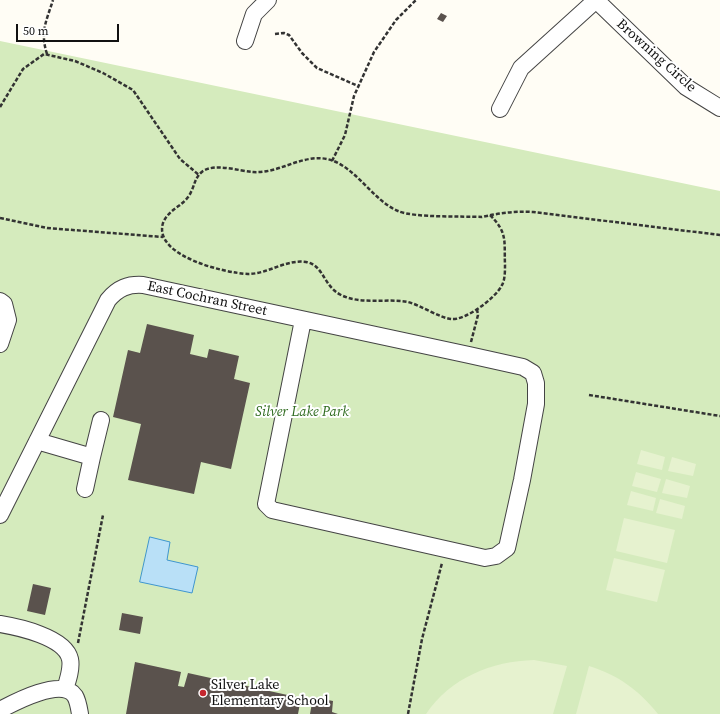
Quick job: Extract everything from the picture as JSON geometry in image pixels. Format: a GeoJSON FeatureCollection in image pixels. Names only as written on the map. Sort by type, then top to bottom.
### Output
{"type":"FeatureCollection","features":[{"type":"Feature","properties":{"kind":"street"},"geometry":{"type":"LineString","coordinates":[[245,41],[254,14],[268,0]]}},
{"type":"Feature","properties":{"kind":"street"},"geometry":{"type":"LineString","coordinates":[[500,109],[521,68],[596,0]]}},
{"type":"Feature","properties":{"kind":"street","name":"Browning Circle"},"geometry":{"type":"LineString","coordinates":[[596,0],[686,87],[720,108]]}},
{"type":"Feature","properties":{"kind":"street","name":"East Cochran Street"},"geometry":{"type":"LineString","coordinates":[[0,515],[108,300],[114,292],[133,284],[154,286],[303,320],[523,367],[533,373],[536,383],[536,404],[522,480],[507,548],[496,556],[485,558],[446,549]]}},
{"type":"Feature","properties":{"kind":"street"},"geometry":{"type":"LineString","coordinates":[[0,301],[4,304],[8,320],[0,344]]}},
{"type":"Feature","properties":{"kind":"street"},"geometry":{"type":"LineString","coordinates":[[303,320],[266,504],[272,510],[446,549]]}},
{"type":"Feature","properties":{"kind":"street"},"geometry":{"type":"LineString","coordinates":[[85,489],[101,420]]}},
{"type":"Feature","properties":{"kind":"street"},"geometry":{"type":"LineString","coordinates":[[37,441],[92,458]]}},
{"type":"Feature","properties":{"kind":"street"},"geometry":{"type":"LineString","coordinates":[[0,624],[22,628],[48,638],[62,647],[70,658],[70,671],[66,689]]}},
{"type":"Feature","properties":{"kind":"street"},"geometry":{"type":"LineString","coordinates":[[0,710],[44,691],[66,689],[74,695],[80,714]]}},
{"type":"Feature","properties":{"kind":"path"},"geometry":{"type":"LineString","coordinates":[[47,54],[42,40],[53,0]]}},
{"type":"Feature","properties":{"kind":"path"},"geometry":{"type":"LineString","coordinates":[[332,161],[345,135],[354,96],[374,52],[396,20],[416,0]]}},
{"type":"Feature","properties":{"kind":"path"},"geometry":{"type":"LineString","coordinates":[[275,34],[284,33],[288,35],[302,53],[317,68],[358,86]]}},
{"type":"Feature","properties":{"kind":"path"},"geometry":{"type":"LineString","coordinates":[[0,107],[23,70],[44,54],[75,61],[103,73],[133,90],[180,159],[199,175]]}},
{"type":"Feature","properties":{"kind":"path"},"geometry":{"type":"LineString","coordinates":[[490,215],[503,230],[505,271],[502,285],[496,293],[477,309],[463,317],[450,319],[408,302],[350,299],[331,290],[315,265],[306,262],[295,262],[251,274],[232,273],[194,261],[181,255],[168,244],[163,237],[163,224],[168,214],[191,193],[194,183],[204,170],[212,167],[268,172],[310,158],[332,161],[357,177],[397,211],[410,214],[482,217],[490,215],[509,211],[533,212],[720,235]]}},
{"type":"Feature","properties":{"kind":"path"},"geometry":{"type":"LineString","coordinates":[[0,218],[48,228],[163,237]]}},
{"type":"Feature","properties":{"kind":"path"},"geometry":{"type":"LineString","coordinates":[[469,355],[478,315],[477,309]]}},
{"type":"Feature","properties":{"kind":"path"},"geometry":{"type":"LineString","coordinates":[[589,395],[720,416]]}},
{"type":"Feature","properties":{"kind":"path"},"geometry":{"type":"LineString","coordinates":[[70,658],[76,654],[103,515]]}},
{"type":"Feature","properties":{"kind":"path"},"geometry":{"type":"LineString","coordinates":[[408,714],[422,639],[446,549]]}},
{"type":"Feature","properties":{"kind":"green space","name":"Silver Lake Park"},"geometry":{"type":"Polygon","coordinates":[[[0,41],[720,191],[720,714],[0,714],[0,41]]]}},
{"type":"Feature","properties":{"kind":"green space"},"geometry":{"type":"Polygon","coordinates":[[[641,450],[665,457],[662,470],[637,464],[641,450]]]}},
{"type":"Feature","properties":{"kind":"green space"},"geometry":{"type":"Polygon","coordinates":[[[672,457],[696,464],[693,476],[668,471],[672,457]]]}},
{"type":"Feature","properties":{"kind":"green space"},"geometry":{"type":"Polygon","coordinates":[[[636,472],[661,479],[657,492],[632,486],[636,472]]]}},
{"type":"Feature","properties":{"kind":"green space"},"geometry":{"type":"Polygon","coordinates":[[[666,479],[690,486],[687,498],[662,493],[666,479]]]}},
{"type":"Feature","properties":{"kind":"green space"},"geometry":{"type":"Polygon","coordinates":[[[631,491],[656,498],[653,511],[627,505],[631,491]]]}},
{"type":"Feature","properties":{"kind":"green space"},"geometry":{"type":"Polygon","coordinates":[[[660,499],[685,506],[682,519],[656,513],[660,499]]]}},
{"type":"Feature","properties":{"kind":"green space"},"geometry":{"type":"Polygon","coordinates":[[[624,518],[675,530],[667,563],[616,551],[624,518]]]}},
{"type":"Feature","properties":{"kind":"green space"},"geometry":{"type":"Polygon","coordinates":[[[614,558],[665,570],[657,602],[606,590],[614,558]]]}},
{"type":"Feature","properties":{"kind":"green space"},"geometry":{"type":"Polygon","coordinates":[[[534,660],[567,666],[553,714],[426,714],[436,701],[447,691],[460,681],[473,674],[503,664],[534,660]]]}},
{"type":"Feature","properties":{"kind":"green space"},"geometry":{"type":"Polygon","coordinates":[[[589,666],[609,674],[627,684],[651,705],[658,714],[576,714],[589,666]]]}},
{"type":"Feature","properties":{"kind":"water"},"geometry":{"type":"Polygon","coordinates":[[[150,537],[170,542],[167,560],[198,567],[192,593],[140,582],[150,537]]]}},
{"type":"Feature","properties":{"kind":"building"},"geometry":{"type":"Polygon","coordinates":[[[441,13],[447,16],[443,22],[437,19],[441,13]]]}},
{"type":"Feature","properties":{"kind":"building"},"geometry":{"type":"Polygon","coordinates":[[[147,324],[194,335],[190,354],[207,358],[209,349],[239,356],[234,379],[250,383],[231,469],[201,462],[194,494],[128,480],[141,424],[113,417],[128,350],[140,353],[147,324]]]}},
{"type":"Feature","properties":{"kind":"building"},"geometry":{"type":"Polygon","coordinates":[[[33,584],[51,588],[45,615],[27,611],[33,584]]]}},
{"type":"Feature","properties":{"kind":"building"},"geometry":{"type":"Polygon","coordinates":[[[122,613],[143,617],[140,634],[119,630],[122,613]]]}},
{"type":"Feature","properties":{"kind":"building","name":"Silver Lake Elementary School"},"geometry":{"type":"Polygon","coordinates":[[[135,662],[181,672],[178,686],[184,687],[188,673],[301,698],[298,714],[126,714],[135,662]]]}},
{"type":"Feature","properties":{"kind":"building","name":"Silver Lake Elementary School"},"geometry":{"type":"Polygon","coordinates":[[[313,697],[333,701],[332,712],[338,714],[310,714],[313,697]]]}},
{"type":"Feature","properties":{"kind":"place","name":"Silver Lake Elementary School"},"geometry":{"type":"Point","coordinates":[203,693]}}]}
